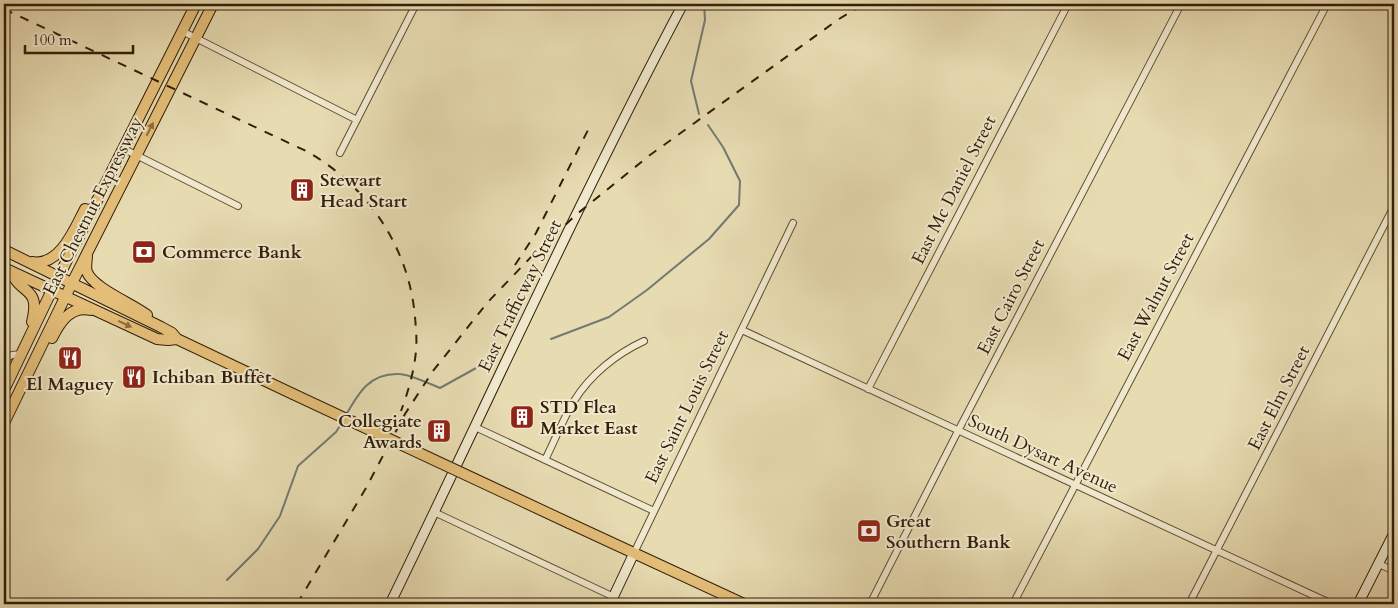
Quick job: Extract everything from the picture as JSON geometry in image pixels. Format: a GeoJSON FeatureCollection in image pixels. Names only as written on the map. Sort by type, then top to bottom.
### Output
{"type":"FeatureCollection","features":[{"type":"Feature","properties":{"kind":"main road","name":"East Chestnut Expressway"},"geometry":{"type":"LineString","coordinates":[[4,390],[122,148],[196,4]]}},
{"type":"Feature","properties":{"kind":"main road","name":"East Chestnut Expressway"},"geometry":{"type":"LineString","coordinates":[[4,423],[65,296],[213,4]]}},
{"type":"Feature","properties":{"kind":"main road","name":"East Trafficway Street"},"geometry":{"type":"LineString","coordinates":[[390,604],[613,140],[683,4]]}},
{"type":"Feature","properties":{"kind":"main road"},"geometry":{"type":"LineString","coordinates":[[26,260],[44,262],[63,248],[111,161],[122,148]]}},
{"type":"Feature","properties":{"kind":"main road"},"geometry":{"type":"LineString","coordinates":[[4,250],[161,327],[172,333],[177,340]]}},
{"type":"Feature","properties":{"kind":"main road"},"geometry":{"type":"LineString","coordinates":[[88,250],[86,267],[90,278],[145,313],[161,327]]}},
{"type":"Feature","properties":{"kind":"main road"},"geometry":{"type":"LineString","coordinates":[[7,270],[158,339],[177,340],[744,604]]}},
{"type":"Feature","properties":{"kind":"main road"},"geometry":{"type":"LineString","coordinates":[[7,270],[14,280],[29,292],[33,298],[35,305],[28,340]]}},
{"type":"Feature","properties":{"kind":"main road"},"geometry":{"type":"LineString","coordinates":[[4,430],[15,414],[62,320],[78,309],[98,312]]}},
{"type":"Feature","properties":{"kind":"main road"},"geometry":{"type":"LineString","coordinates":[[1358,604],[1394,533]]}},
{"type":"Feature","properties":{"kind":"main road","name":"East Saint Louis Street"},"geometry":{"type":"LineString","coordinates":[[612,600],[634,553]]}},
{"type":"Feature","properties":{"kind":"street"},"geometry":{"type":"LineString","coordinates":[[340,153],[416,4]]}},
{"type":"Feature","properties":{"kind":"street","name":"East Mc Daniel Street"},"geometry":{"type":"LineString","coordinates":[[868,389],[1068,4]]}},
{"type":"Feature","properties":{"kind":"street","name":"East Cairo Street"},"geometry":{"type":"LineString","coordinates":[[870,604],[1180,4]]}},
{"type":"Feature","properties":{"kind":"street","name":"East Walnut Street"},"geometry":{"type":"LineString","coordinates":[[1013,604],[1327,4]]}},
{"type":"Feature","properties":{"kind":"street"},"geometry":{"type":"LineString","coordinates":[[182,31],[357,120]]}},
{"type":"Feature","properties":{"kind":"street"},"geometry":{"type":"LineString","coordinates":[[122,148],[238,206]]}},
{"type":"Feature","properties":{"kind":"street","name":"East Elm Street"},"geometry":{"type":"LineString","coordinates":[[1189,604],[1394,206]]}},
{"type":"Feature","properties":{"kind":"street","name":"East Saint Louis Street"},"geometry":{"type":"LineString","coordinates":[[634,553],[793,224]]}},
{"type":"Feature","properties":{"kind":"street","name":"South Dysart Avenue"},"geometry":{"type":"LineString","coordinates":[[742,330],[1332,604]]}},
{"type":"Feature","properties":{"kind":"street"},"geometry":{"type":"LineString","coordinates":[[545,460],[573,402],[582,389],[621,353],[644,341]]}},
{"type":"Feature","properties":{"kind":"street"},"geometry":{"type":"LineString","coordinates":[[4,360],[21,354]]}},
{"type":"Feature","properties":{"kind":"street"},"geometry":{"type":"LineString","coordinates":[[475,427],[654,511]]}},
{"type":"Feature","properties":{"kind":"street"},"geometry":{"type":"LineString","coordinates":[[434,512],[612,600]]}},
{"type":"Feature","properties":{"kind":"street"},"geometry":{"type":"LineString","coordinates":[[1379,564],[1394,571]]}},
{"type":"Feature","properties":{"kind":"waterway"},"geometry":{"type":"LineString","coordinates":[[699,114],[691,81],[705,20],[704,4]]}},
{"type":"Feature","properties":{"kind":"waterway"},"geometry":{"type":"LineString","coordinates":[[551,339],[609,317],[647,290],[709,239],[739,205],[740,181],[723,147],[708,125]]}},
{"type":"Feature","properties":{"kind":"waterway"},"geometry":{"type":"LineString","coordinates":[[346,415],[366,386],[380,377],[403,374],[440,388],[487,362]]}},
{"type":"Feature","properties":{"kind":"waterway"},"geometry":{"type":"LineString","coordinates":[[227,580],[258,549],[280,516],[298,466],[336,432],[343,421]]}},
{"type":"Feature","properties":{"kind":"railway"},"geometry":{"type":"LineString","coordinates":[[297,604],[366,488],[405,414],[433,371],[487,303],[533,255],[577,214],[650,155],[839,19],[864,4]]}},
{"type":"Feature","properties":{"kind":"railway"},"geometry":{"type":"LineString","coordinates":[[4,9],[306,151],[348,181],[381,220],[404,266],[411,291],[416,325],[416,351],[414,367],[401,411]]}},
{"type":"Feature","properties":{"kind":"railway"},"geometry":{"type":"LineString","coordinates":[[515,265],[536,233],[591,124]]}},
{"type":"Feature","properties":{"kind":"place","name":"Stewart Head Start"},"geometry":{"type":"Point","coordinates":[302,190]}},
{"type":"Feature","properties":{"kind":"place","name":"Commerce Bank"},"geometry":{"type":"Point","coordinates":[144,252]}},
{"type":"Feature","properties":{"kind":"place","name":"El Maguey"},"geometry":{"type":"Point","coordinates":[70,358]}},
{"type":"Feature","properties":{"kind":"place","name":"Ichiban Buffet"},"geometry":{"type":"Point","coordinates":[134,377]}},
{"type":"Feature","properties":{"kind":"place","name":"STD Flea Market East"},"geometry":{"type":"Point","coordinates":[522,417]}},
{"type":"Feature","properties":{"kind":"place","name":"Collegiate Awards"},"geometry":{"type":"Point","coordinates":[439,431]}},
{"type":"Feature","properties":{"kind":"place","name":"Great Southern Bank"},"geometry":{"type":"Point","coordinates":[869,531]}}]}
